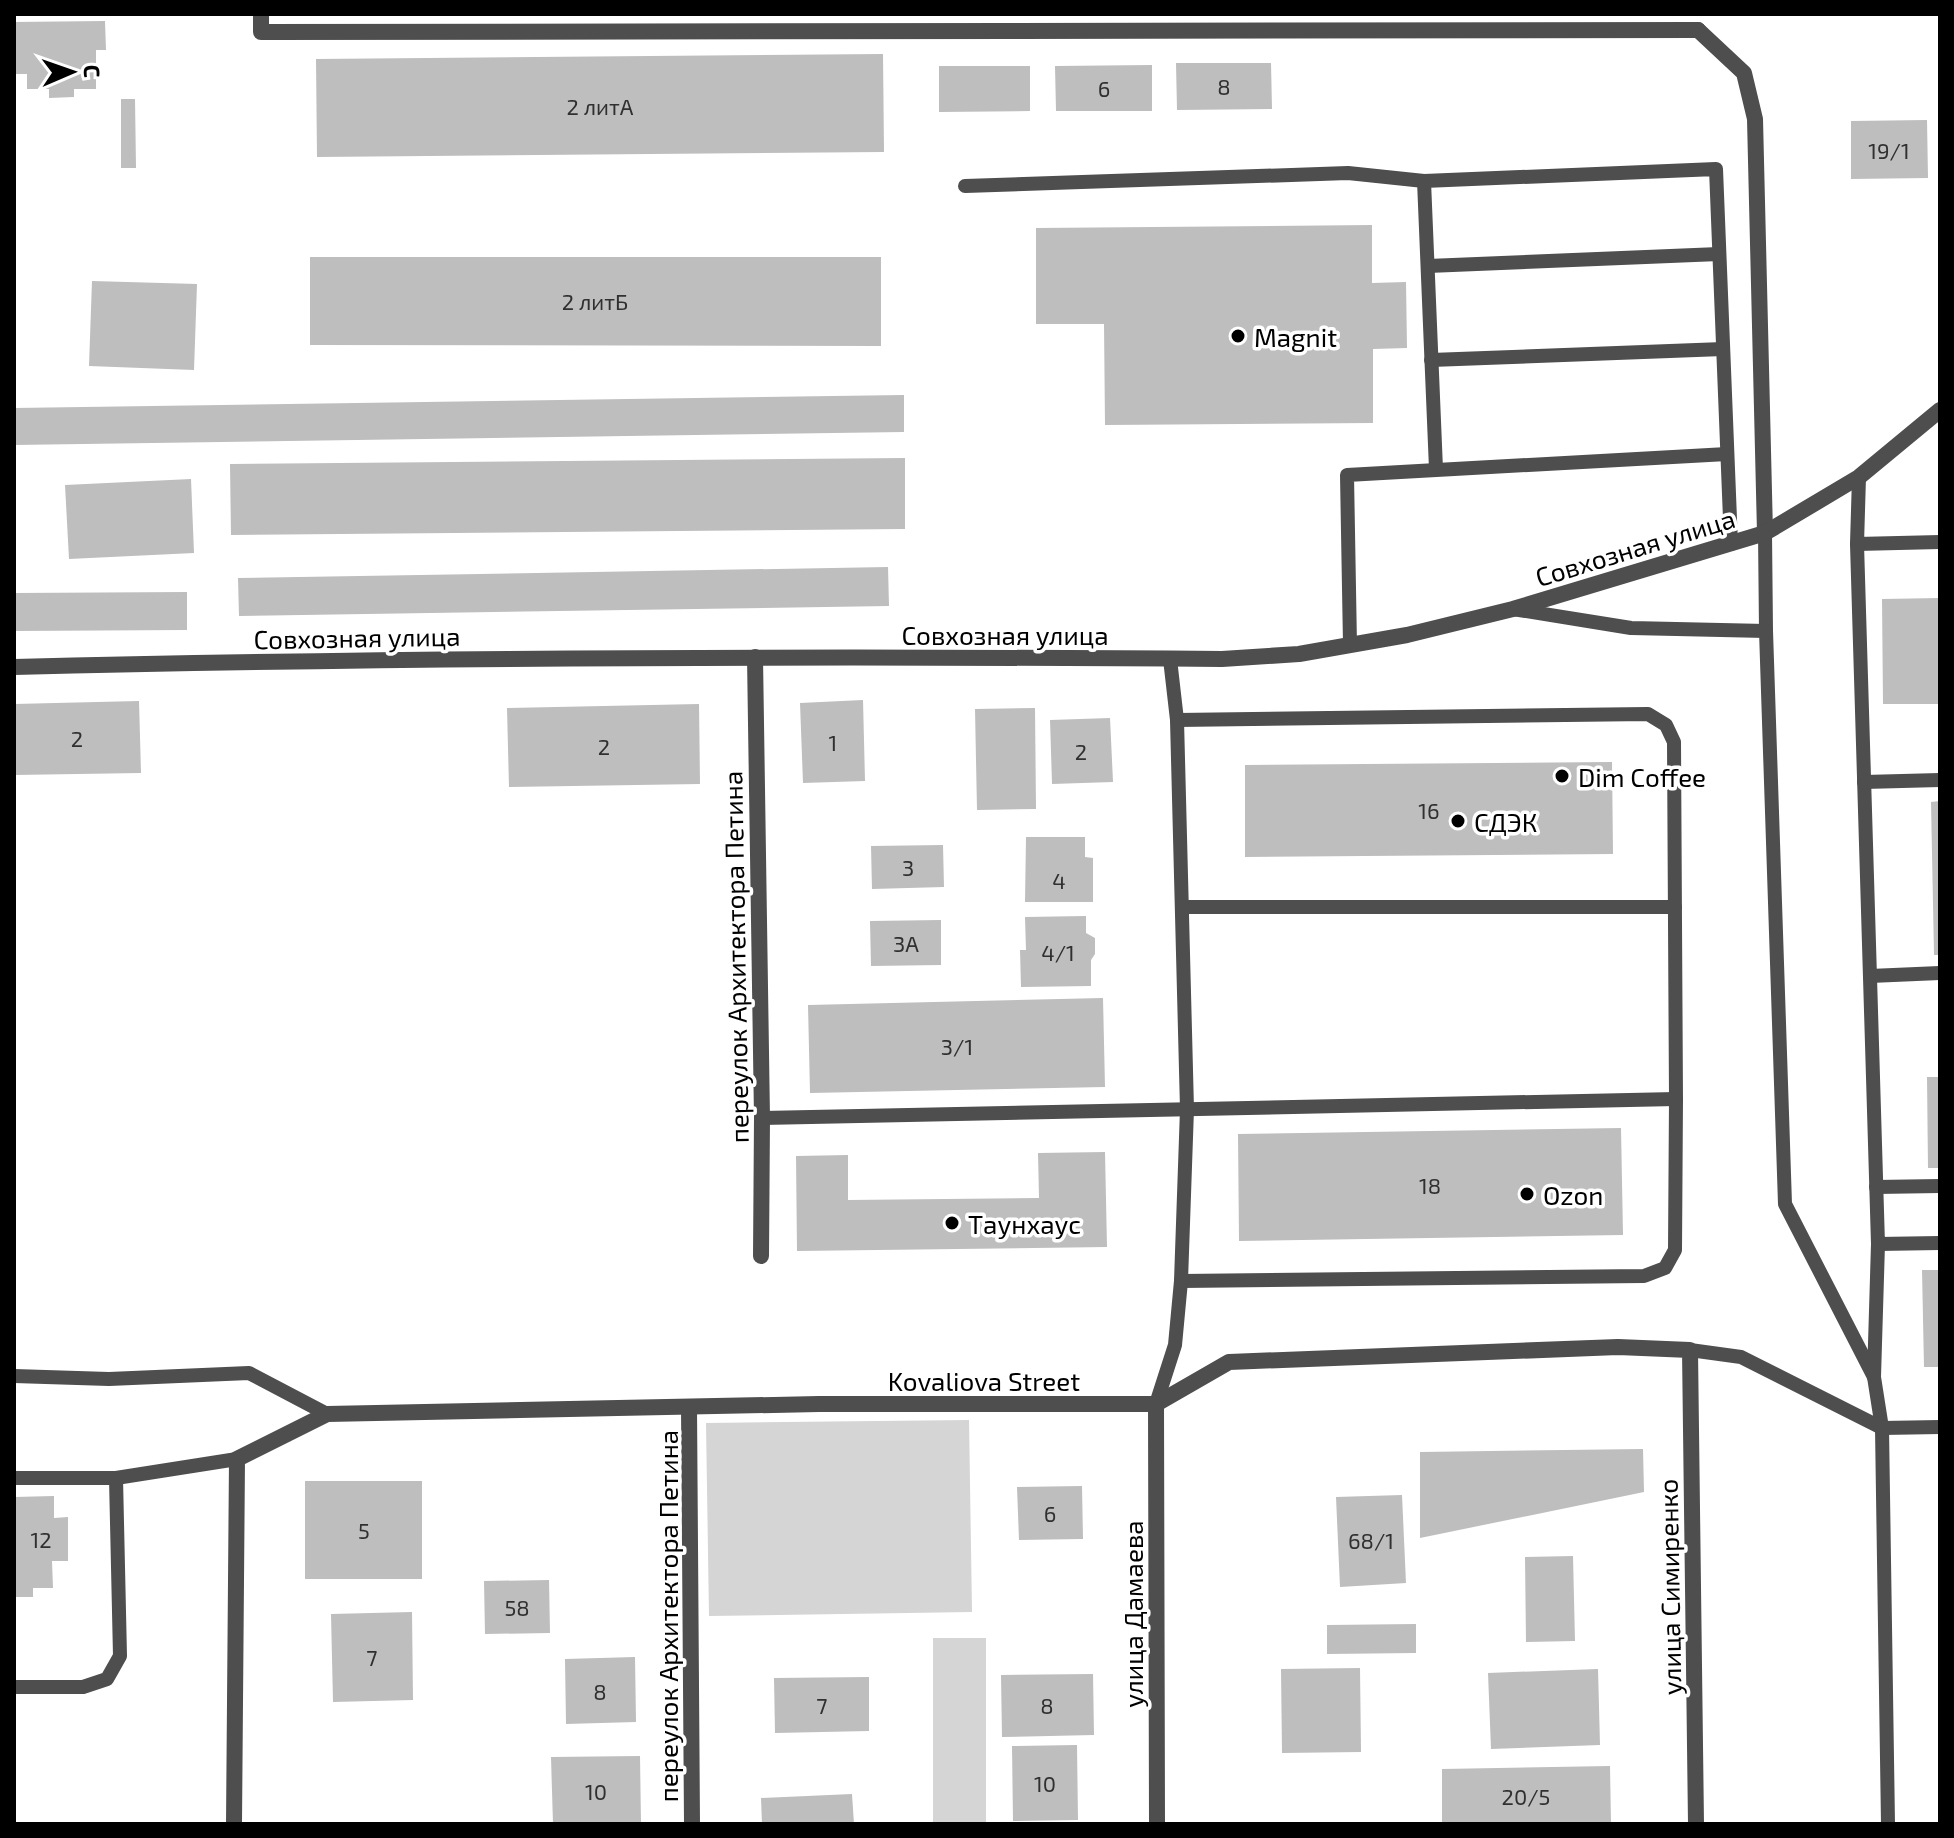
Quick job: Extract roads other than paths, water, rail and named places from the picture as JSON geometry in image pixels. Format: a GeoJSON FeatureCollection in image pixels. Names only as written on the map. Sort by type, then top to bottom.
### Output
{"type":"FeatureCollection","features":[{"type":"Feature","properties":{"kind":"street"},"geometry":{"type":"LineString","coordinates":[[261,14],[261,32],[1698,22],[1744,73],[1755,119],[1765,533]]}},
{"type":"Feature","properties":{"kind":"street","name":"Совхозная улица"},"geometry":{"type":"LineString","coordinates":[[14,667],[755,657],[1222,659],[1299,654],[1407,635],[1513,609],[1765,533],[1859,477],[1940,410]]}},
{"type":"Feature","properties":{"kind":"street","name":"переулок Архитектора Петина"},"geometry":{"type":"LineString","coordinates":[[755,657],[761,1256]]}},
{"type":"Feature","properties":{"kind":"street","name":"Kovaliova Street"},"geometry":{"type":"LineString","coordinates":[[237,1459],[327,1414],[819,1404],[1156,1404],[1229,1362],[1602,1347],[1690,1350]]}},
{"type":"Feature","properties":{"kind":"street","name":"улица Симиренко"},"geometry":{"type":"LineString","coordinates":[[1690,1350],[1696,1824]]}},
{"type":"Feature","properties":{"kind":"street","name":"улица Дамаева"},"geometry":{"type":"LineString","coordinates":[[1156,1404],[1157,1824]]}},
{"type":"Feature","properties":{"kind":"street","name":"переулок Архитектора Петина"},"geometry":{"type":"LineString","coordinates":[[689,1407],[692,1824]]}},
{"type":"Feature","properties":{"kind":"street"},"geometry":{"type":"LineString","coordinates":[[234,1824],[237,1459]]}},
{"type":"Feature","properties":{"kind":"lane"},"geometry":{"type":"LineString","coordinates":[[965,186],[1348,173],[1424,181],[1716,169],[1731,544]]}},
{"type":"Feature","properties":{"kind":"lane"},"geometry":{"type":"LineString","coordinates":[[1424,181],[1436,469]]}},
{"type":"Feature","properties":{"kind":"lane"},"geometry":{"type":"LineString","coordinates":[[1428,266],[1719,254]]}},
{"type":"Feature","properties":{"kind":"lane"},"geometry":{"type":"LineString","coordinates":[[1431,360],[1723,349]]}},
{"type":"Feature","properties":{"kind":"lane"},"geometry":{"type":"LineString","coordinates":[[1350,645],[1347,475],[1727,454]]}},
{"type":"Feature","properties":{"kind":"lane"},"geometry":{"type":"LineString","coordinates":[[1859,477],[1857,544],[1878,1244],[1874,1377],[1882,1428],[1888,1824]]}},
{"type":"Feature","properties":{"kind":"lane"},"geometry":{"type":"LineString","coordinates":[[1765,533],[1785,1204],[1874,1377]]}},
{"type":"Feature","properties":{"kind":"lane"},"geometry":{"type":"LineString","coordinates":[[1857,544],[1940,542]]}},
{"type":"Feature","properties":{"kind":"lane"},"geometry":{"type":"LineString","coordinates":[[1513,609],[1631,628],[1766,631]]}},
{"type":"Feature","properties":{"kind":"lane"},"geometry":{"type":"LineString","coordinates":[[1156,1404],[1175,1345],[1181,1281],[1187,1109],[1177,720],[1170,659]]}},
{"type":"Feature","properties":{"kind":"lane"},"geometry":{"type":"LineString","coordinates":[[1177,720],[1648,714],[1666,725],[1674,742],[1675,1250],[1665,1268],[1644,1276],[1181,1281]]}},
{"type":"Feature","properties":{"kind":"lane"},"geometry":{"type":"LineString","coordinates":[[1864,782],[1940,780]]}},
{"type":"Feature","properties":{"kind":"lane"},"geometry":{"type":"LineString","coordinates":[[1183,907],[1675,907]]}},
{"type":"Feature","properties":{"kind":"lane"},"geometry":{"type":"LineString","coordinates":[[1870,976],[1940,973]]}},
{"type":"Feature","properties":{"kind":"lane"},"geometry":{"type":"LineString","coordinates":[[762,1118],[1676,1099]]}},
{"type":"Feature","properties":{"kind":"lane"},"geometry":{"type":"LineString","coordinates":[[1876,1187],[1940,1186]]}},
{"type":"Feature","properties":{"kind":"lane"},"geometry":{"type":"LineString","coordinates":[[1878,1244],[1940,1243]]}},
{"type":"Feature","properties":{"kind":"lane"},"geometry":{"type":"LineString","coordinates":[[1690,1350],[1741,1357],[1882,1428],[1940,1427]]}},
{"type":"Feature","properties":{"kind":"lane"},"geometry":{"type":"LineString","coordinates":[[14,1376],[109,1379],[249,1373],[327,1414]]}},
{"type":"Feature","properties":{"kind":"lane"},"geometry":{"type":"LineString","coordinates":[[14,1478],[116,1478],[237,1459]]}},
{"type":"Feature","properties":{"kind":"lane"},"geometry":{"type":"LineString","coordinates":[[14,1687],[83,1687],[107,1679],[120,1656],[116,1478]]}},
{"type":"Feature","properties":{"kind":"place","name":"Magnit"},"geometry":{"type":"Point","coordinates":[1238,336]}},
{"type":"Feature","properties":{"kind":"place","name":"Dim Coffee"},"geometry":{"type":"Point","coordinates":[1562,776]}},
{"type":"Feature","properties":{"kind":"place","name":"СДЭК"},"geometry":{"type":"Point","coordinates":[1458,821]}},
{"type":"Feature","properties":{"kind":"place","name":"Ozon"},"geometry":{"type":"Point","coordinates":[1527,1194]}},
{"type":"Feature","properties":{"kind":"place","name":"Таунхаус"},"geometry":{"type":"Point","coordinates":[952,1223]}}]}
